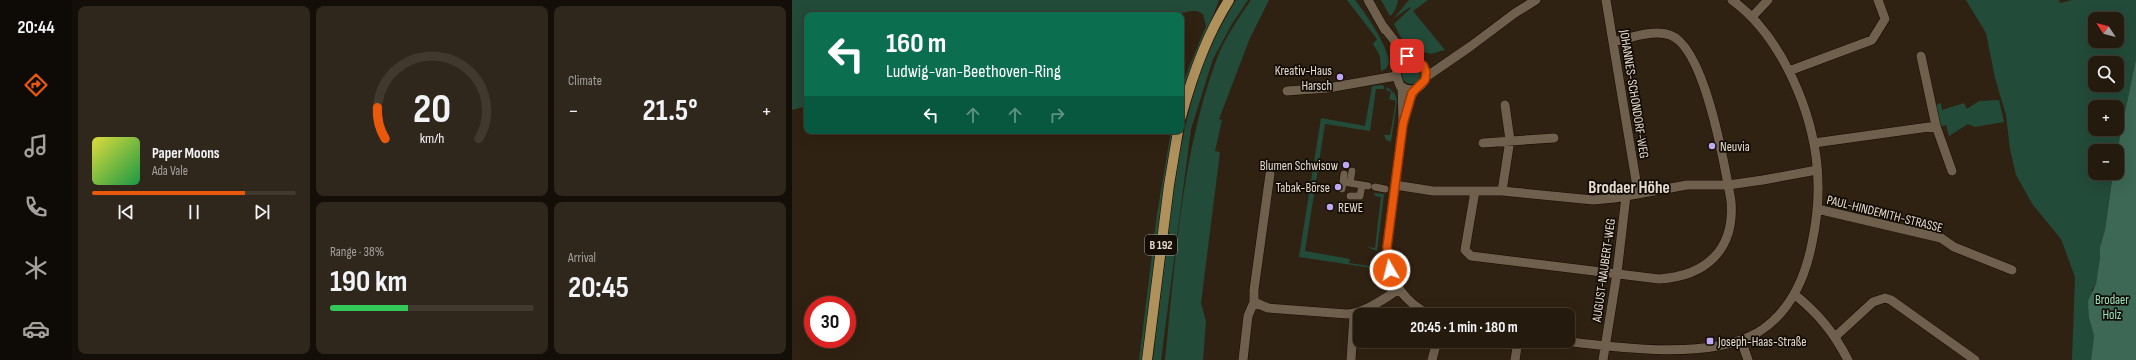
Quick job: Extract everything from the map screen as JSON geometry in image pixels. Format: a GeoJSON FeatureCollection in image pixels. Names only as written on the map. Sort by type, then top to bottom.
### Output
{"type":"FeatureCollection","features":[{"type":"Feature","properties":{"kind":"main road"},"geometry":{"type":"LineString","coordinates":[[1184,108],[1207,41],[1229,0]]}},
{"type":"Feature","properties":{"kind":"main road","name":"B 192"},"geometry":{"type":"LineString","coordinates":[[1148,360],[1169,185],[1178,134]]}},
{"type":"Feature","properties":{"kind":"street"},"geometry":{"type":"LineString","coordinates":[[1368,0],[1395,51],[1398,66],[1396,76],[1402,87],[1403,124]]}},
{"type":"Feature","properties":{"kind":"street"},"geometry":{"type":"LineString","coordinates":[[1419,308],[1412,304],[1398,290],[1390,270],[1387,253],[1403,124],[1409,101],[1415,90],[1422,85],[1426,77],[1471,46],[1514,13],[1536,0]]}},
{"type":"Feature","properties":{"kind":"street","name":"JOHANNES-SCHONDORF-WEG"},"geometry":{"type":"LineString","coordinates":[[1606,0],[1638,193]]}},
{"type":"Feature","properties":{"kind":"street"},"geometry":{"type":"LineString","coordinates":[[1575,342],[1606,346],[1676,350],[1724,346],[1757,333],[1771,324],[1783,311],[1803,277],[1810,254],[1817,209],[1817,170],[1814,143],[1803,105],[1789,71],[1752,17],[1732,0]]}},
{"type":"Feature","properties":{"kind":"street"},"geometry":{"type":"LineString","coordinates":[[1752,17],[1768,0]]}},
{"type":"Feature","properties":{"kind":"street"},"geometry":{"type":"LineString","coordinates":[[1789,71],[1872,40],[1885,19],[1878,0]]}},
{"type":"Feature","properties":{"kind":"street"},"geometry":{"type":"LineString","coordinates":[[1383,26],[1400,48],[1412,59],[1423,65],[1456,56]]}},
{"type":"Feature","properties":{"kind":"street"},"geometry":{"type":"LineString","coordinates":[[1475,191],[1465,250],[1471,256],[1659,279],[1676,278],[1691,274],[1716,256],[1730,231],[1732,216],[1728,185],[1713,109],[1694,65],[1683,44],[1673,36],[1661,33],[1613,42]]}},
{"type":"Feature","properties":{"kind":"street"},"geometry":{"type":"LineString","coordinates":[[1921,56],[1936,126],[1952,171]]}},
{"type":"Feature","properties":{"kind":"street"},"geometry":{"type":"LineString","coordinates":[[1398,66],[1405,60],[1412,59]]}},
{"type":"Feature","properties":{"kind":"street"},"geometry":{"type":"LineString","coordinates":[[1423,65],[1426,77]]}},
{"type":"Feature","properties":{"kind":"street"},"geometry":{"type":"LineString","coordinates":[[1287,91],[1328,88],[1396,76]]}},
{"type":"Feature","properties":{"kind":"street"},"geometry":{"type":"LineString","coordinates":[[1402,87],[1415,90]]}},
{"type":"Feature","properties":{"kind":"street"},"geometry":{"type":"LineString","coordinates":[[1502,191],[1510,140],[1505,105]]}},
{"type":"Feature","properties":{"kind":"street"},"geometry":{"type":"LineString","coordinates":[[1814,143],[1936,126]]}},
{"type":"Feature","properties":{"kind":"street"},"geometry":{"type":"LineString","coordinates":[[1483,143],[1554,138]]}},
{"type":"Feature","properties":{"kind":"street"},"geometry":{"type":"LineString","coordinates":[[1395,185],[1434,191],[1502,191],[1587,200],[1626,196],[1687,185],[1728,185],[1817,170]]}},
{"type":"Feature","properties":{"kind":"street"},"geometry":{"type":"LineString","coordinates":[[1345,185],[1352,171]]}},
{"type":"Feature","properties":{"kind":"street"},"geometry":{"type":"LineString","coordinates":[[1243,360],[1248,316],[1254,302],[1254,290],[1270,174]]}},
{"type":"Feature","properties":{"kind":"street"},"geometry":{"type":"LineString","coordinates":[[1344,174],[1345,185]]}},
{"type":"Feature","properties":{"kind":"street"},"geometry":{"type":"LineString","coordinates":[[1345,185],[1368,186],[1385,189]]}},
{"type":"Feature","properties":{"kind":"street"},"geometry":{"type":"LineString","coordinates":[[1350,196],[1360,196],[1368,186]]}},
{"type":"Feature","properties":{"kind":"street","name":"AUGUST-NAUBERT-WEG"},"geometry":{"type":"LineString","coordinates":[[1603,360],[1617,273],[1626,196]]}},
{"type":"Feature","properties":{"kind":"street","name":"PAUL-HINDEMITH-STRASSE"},"geometry":{"type":"LineString","coordinates":[[1817,209],[1941,238],[1954,247],[2012,270]]}},
{"type":"Feature","properties":{"kind":"street"},"geometry":{"type":"LineString","coordinates":[[1365,308],[1398,290]]}},
{"type":"Feature","properties":{"kind":"street"},"geometry":{"type":"LineString","coordinates":[[1794,294],[1806,303],[1836,336],[1848,360]]}},
{"type":"Feature","properties":{"kind":"street"},"geometry":{"type":"LineString","coordinates":[[1836,336],[1873,302],[1885,298],[1891,300],[1975,360]]}},
{"type":"Feature","properties":{"kind":"street"},"geometry":{"type":"LineString","coordinates":[[1254,302],[1268,308],[1353,314]]}},
{"type":"Feature","properties":{"kind":"street"},"geometry":{"type":"LineString","coordinates":[[1352,360],[1353,337]]}},
{"type":"Feature","properties":{"kind":"street"},"geometry":{"type":"LineString","coordinates":[[1741,340],[1748,360]]}},
{"type":"Feature","properties":{"kind":"street"},"geometry":{"type":"LineString","coordinates":[[1432,360],[1435,348]]}},
{"type":"Feature","properties":{"kind":"street"},"geometry":{"type":"LineString","coordinates":[[1515,360],[1517,348]]}},
{"type":"Feature","properties":{"kind":"street"},"geometry":{"type":"LineString","coordinates":[[1676,350],[1678,360]]}},
{"type":"Feature","properties":{"kind":"green space"},"geometry":{"type":"Polygon","coordinates":[[[792,0],[1219,0],[1184,92],[1184,82],[1206,26],[1203,14],[1196,11],[1184,12],[804,12],[804,107],[792,110],[792,0]]]}},
{"type":"Feature","properties":{"kind":"green space"},"geometry":{"type":"Polygon","coordinates":[[[1236,0],[1248,0],[1232,24],[1213,59],[1191,129],[1161,360],[1153,360],[1173,196],[1183,138],[1189,109],[1197,82],[1220,27],[1236,0]]]}},
{"type":"Feature","properties":{"kind":"green space"},"geometry":{"type":"Polygon","coordinates":[[[1251,0],[1269,0],[1250,38],[1219,119],[1222,120],[1215,151],[1220,152],[1201,303],[1206,321],[1203,360],[1165,360],[1182,208],[1195,133],[1204,96],[1219,53],[1232,29],[1251,0]]]}},
{"type":"Feature","properties":{"kind":"green space"},"geometry":{"type":"Polygon","coordinates":[[[1347,0],[1355,0],[1381,40],[1389,63],[1384,70],[1381,71],[1380,56],[1373,44],[1377,39],[1347,0]]]}},
{"type":"Feature","properties":{"kind":"green space"},"geometry":{"type":"Polygon","coordinates":[[[1381,0],[1398,0],[1396,9],[1390,16],[1381,0]]]}},
{"type":"Feature","properties":{"kind":"green space"},"geometry":{"type":"Polygon","coordinates":[[[1409,0],[1428,0],[1413,11],[1445,50],[1431,54],[1405,45],[1394,24],[1411,8],[1410,7],[1394,18],[1409,0]]]}},
{"type":"Feature","properties":{"kind":"green space"},"geometry":{"type":"Polygon","coordinates":[[[1966,0],[2059,0],[2060,3],[2072,0],[2136,0],[2136,59],[2124,117],[2124,100],[2088,100],[2088,136],[2120,136],[2118,144],[2088,144],[2088,180],[2112,180],[2105,230],[2100,247],[2096,284],[2092,290],[2089,318],[2094,336],[2091,360],[2072,360],[2075,277],[2061,239],[2033,205],[2016,175],[2010,149],[2006,115],[1995,78],[1986,33],[1966,0]]]}},
{"type":"Feature","properties":{"kind":"green space","name":"Brodaer Holz"},"geometry":{"type":"Polygon","coordinates":[[[2136,59],[2136,360],[2091,360],[2094,336],[2089,318],[2088,301],[2096,284],[2100,247],[2105,230],[2112,180],[2124,180],[2124,144],[2118,144],[2120,136],[2124,136],[2124,117],[2136,59]]]}},
{"type":"Feature","properties":{"kind":"green space"},"geometry":{"type":"Polygon","coordinates":[[[1411,66],[1417,69],[1420,75],[1417,81],[1411,84],[1405,81],[1402,75],[1405,69],[1411,66]]]}},
{"type":"Feature","properties":{"kind":"green space"},"geometry":{"type":"Polygon","coordinates":[[[1372,86],[1384,86],[1384,89],[1376,89],[1370,131],[1325,124],[1305,251],[1350,259],[1349,263],[1369,266],[1372,259],[1372,268],[1299,257],[1321,118],[1365,126],[1372,86]]]}},
{"type":"Feature","properties":{"kind":"green space"},"geometry":{"type":"Polygon","coordinates":[[[1387,87],[1395,94],[1397,101],[1391,142],[1386,140],[1384,135],[1390,135],[1396,101],[1389,99],[1391,92],[1386,90],[1387,87]]]}},
{"type":"Feature","properties":{"kind":"green space"},"geometry":{"type":"Polygon","coordinates":[[[1999,100],[2004,122],[1975,127],[1968,124],[1949,136],[1946,125],[1940,127],[1934,105],[1941,103],[1942,110],[1964,103],[1967,109],[1979,101],[1999,100]]]}},
{"type":"Feature","properties":{"kind":"green space"},"geometry":{"type":"Polygon","coordinates":[[[1170,134],[1174,134],[1144,360],[1139,360],[1157,214],[1170,134]]]}},
{"type":"Feature","properties":{"kind":"green space"},"geometry":{"type":"Polygon","coordinates":[[[1374,193],[1384,194],[1377,251],[1367,247],[1375,248],[1381,197],[1375,196],[1374,193]]]}},
{"type":"Feature","properties":{"kind":"place","name":"Kreativ-Haus Harsch"},"geometry":{"type":"Point","coordinates":[1340,77]}},
{"type":"Feature","properties":{"kind":"place","name":"Neuvia"},"geometry":{"type":"Point","coordinates":[1712,146]}},
{"type":"Feature","properties":{"kind":"place","name":"Blumen Schwisow"},"geometry":{"type":"Point","coordinates":[1346,165]}},
{"type":"Feature","properties":{"kind":"place","name":"Tabak-Börse"},"geometry":{"type":"Point","coordinates":[1338,187]}},
{"type":"Feature","properties":{"kind":"place","name":"REWE"},"geometry":{"type":"Point","coordinates":[1330,207]}},
{"type":"Feature","properties":{"kind":"place","name":"Joseph-Haas-Straße"},"geometry":{"type":"Point","coordinates":[1710,341]}},
{"type":"Feature","properties":{"kind":"district","name":"Brodaer Höhe"},"geometry":{"type":"Point","coordinates":[1629,187]}},
{"type":"Feature","properties":{"kind":"route"},"geometry":{"type":"LineString","coordinates":[[1390,270],[1387,259],[1387,247],[1403,124],[1412,93],[1422,85],[1426,77],[1423,65],[1407,56]]}}]}
